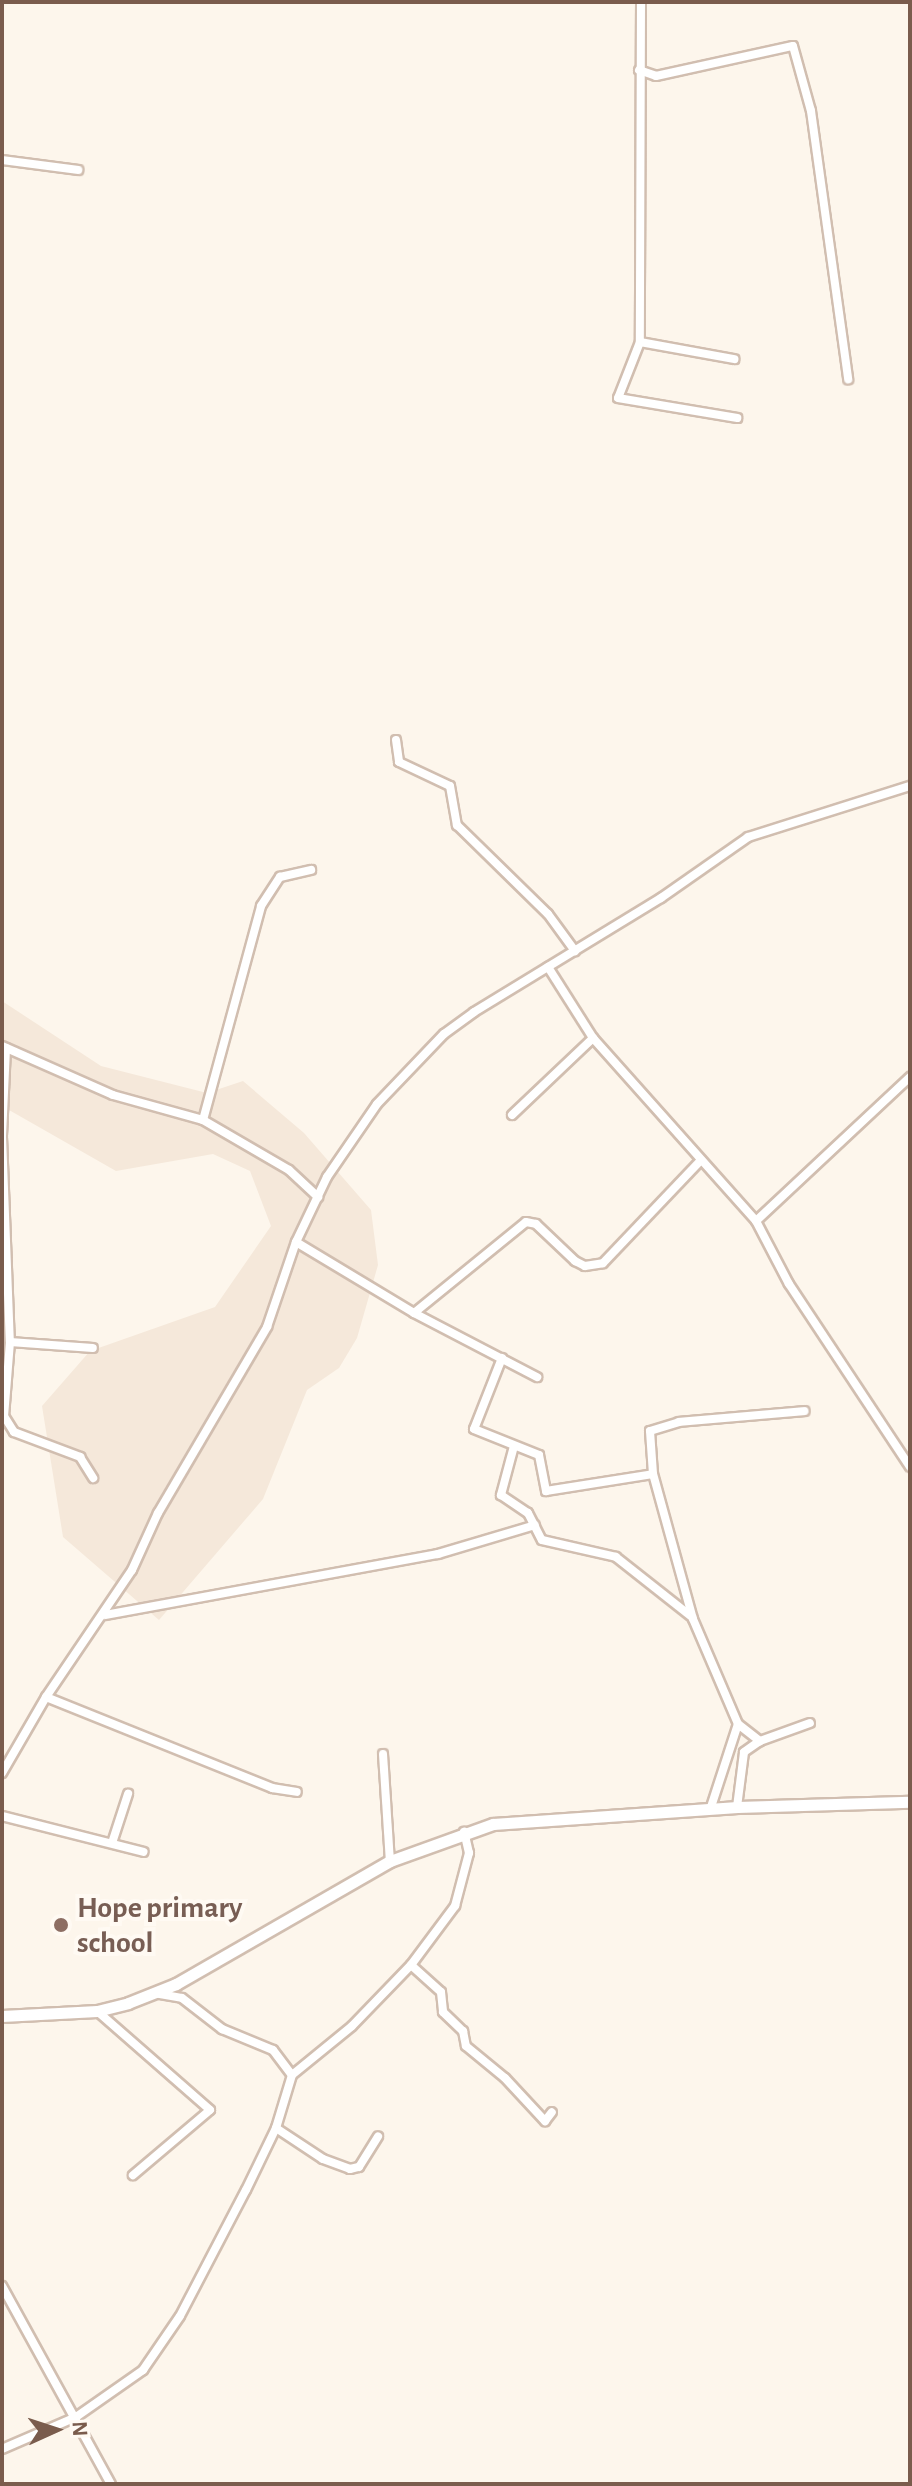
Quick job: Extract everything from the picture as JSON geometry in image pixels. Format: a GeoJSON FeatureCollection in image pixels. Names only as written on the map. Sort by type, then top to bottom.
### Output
{"type":"FeatureCollection","features":[{"type":"Feature","properties":{"kind":"street"},"geometry":{"type":"LineString","coordinates":[[641,2],[640,342],[618,398],[737,418]]}},
{"type":"Feature","properties":{"kind":"street"},"geometry":{"type":"LineString","coordinates":[[639,70],[656,76],[793,46],[811,111],[848,379]]}},
{"type":"Feature","properties":{"kind":"street"},"geometry":{"type":"LineString","coordinates":[[2,160],[78,170]]}},
{"type":"Feature","properties":{"kind":"street"},"geometry":{"type":"LineString","coordinates":[[640,342],[734,359]]}},
{"type":"Feature","properties":{"kind":"street"},"geometry":{"type":"LineString","coordinates":[[396,740],[399,762],[450,786],[457,825],[548,914],[575,951]]}},
{"type":"Feature","properties":{"kind":"street"},"geometry":{"type":"LineString","coordinates":[[2,1773],[46,1697],[105,1615],[267,1327],[296,1242],[358,1127],[444,1034],[748,837],[910,786]]}},
{"type":"Feature","properties":{"kind":"street"},"geometry":{"type":"LineString","coordinates":[[203,1120],[261,906],[280,877],[311,870]]}},
{"type":"Feature","properties":{"kind":"street"},"geometry":{"type":"LineString","coordinates":[[548,967],[593,1038],[756,1221],[789,1284],[910,1467]]}},
{"type":"Feature","properties":{"kind":"street"},"geometry":{"type":"LineString","coordinates":[[512,1115],[593,1038]]}},
{"type":"Feature","properties":{"kind":"street"},"geometry":{"type":"LineString","coordinates":[[93,1478],[80,1457],[14,1432],[6,1424],[10,1342],[2,1137],[4,1047],[113,1095],[203,1120],[289,1170],[318,1197]]}},
{"type":"Feature","properties":{"kind":"street"},"geometry":{"type":"LineString","coordinates":[[756,1221],[910,1077]]}},
{"type":"Feature","properties":{"kind":"street"},"geometry":{"type":"LineString","coordinates":[[414,1313],[526,1222],[536,1224],[575,1261],[585,1266],[603,1263],[701,1160]]}},
{"type":"Feature","properties":{"kind":"street"},"geometry":{"type":"LineString","coordinates":[[296,1242],[414,1313],[537,1377]]}},
{"type":"Feature","properties":{"kind":"street"},"geometry":{"type":"LineString","coordinates":[[10,1342],[93,1348]]}},
{"type":"Feature","properties":{"kind":"street"},"geometry":{"type":"LineString","coordinates":[[502,1358],[473,1424],[478,1433],[543,1460],[544,1484],[552,1493],[653,1474]]}},
{"type":"Feature","properties":{"kind":"street"},"geometry":{"type":"LineString","coordinates":[[760,1741],[738,1724],[693,1619],[653,1474],[649,1438],[656,1427],[805,1411]]}},
{"type":"Feature","properties":{"kind":"street"},"geometry":{"type":"LineString","coordinates":[[514,1446],[501,1495],[528,1513],[547,1543],[616,1557],[693,1619]]}},
{"type":"Feature","properties":{"kind":"street"},"geometry":{"type":"LineString","coordinates":[[105,1615],[438,1554],[535,1525]]}},
{"type":"Feature","properties":{"kind":"street"},"geometry":{"type":"LineString","coordinates":[[46,1697],[272,1788],[297,1792]]}},
{"type":"Feature","properties":{"kind":"street"},"geometry":{"type":"LineString","coordinates":[[737,1807],[740,1761],[760,1741],[810,1723]]}},
{"type":"Feature","properties":{"kind":"street"},"geometry":{"type":"LineString","coordinates":[[710,1810],[738,1724]]}},
{"type":"Feature","properties":{"kind":"street"},"geometry":{"type":"LineString","coordinates":[[383,1754],[390,1861]]}},
{"type":"Feature","properties":{"kind":"street"},"geometry":{"type":"LineString","coordinates":[[112,1843],[128,1794]]}},
{"type":"Feature","properties":{"kind":"street"},"geometry":{"type":"LineString","coordinates":[[2,2016],[97,2011],[153,1993],[390,1861],[464,1831],[534,1819],[737,1807],[910,1802]]}},
{"type":"Feature","properties":{"kind":"street"},"geometry":{"type":"LineString","coordinates":[[2,1816],[144,1852]]}},
{"type":"Feature","properties":{"kind":"street"},"geometry":{"type":"LineString","coordinates":[[2,2449],[76,2417],[143,2370],[180,2316],[276,2128],[292,2075],[352,2026],[411,1965],[447,1919],[461,1891],[469,1853],[464,1831]]}},
{"type":"Feature","properties":{"kind":"street"},"geometry":{"type":"LineString","coordinates":[[411,1965],[441,1992],[443,2012],[463,2031],[466,2046],[505,2078],[545,2121],[552,2112]]}},
{"type":"Feature","properties":{"kind":"street"},"geometry":{"type":"LineString","coordinates":[[153,1993],[182,1998],[222,2029],[273,2050],[292,2075]]}},
{"type":"Feature","properties":{"kind":"street"},"geometry":{"type":"LineString","coordinates":[[97,2011],[210,2110],[133,2175]]}},
{"type":"Feature","properties":{"kind":"street"},"geometry":{"type":"LineString","coordinates":[[276,2128],[307,2151],[350,2169],[359,2167],[378,2137]]}},
{"type":"Feature","properties":{"kind":"street"},"geometry":{"type":"LineString","coordinates":[[2,2286],[111,2484]]}},
{"type":"Feature","properties":{"kind":"shaded area"},"geometry":{"type":"Polygon","coordinates":[[[2,1001],[101,1066],[207,1093],[243,1081],[304,1133],[371,1210],[378,1265],[357,1338],[339,1368],[307,1390],[263,1499],[159,1620],[63,1537],[42,1406],[90,1351],[215,1307],[271,1226],[250,1171],[213,1154],[116,1171],[2,1106],[2,1001]]]}},
{"type":"Feature","properties":{"kind":"place","name":"Hope primary school"},"geometry":{"type":"Point","coordinates":[61,1925]}}]}
